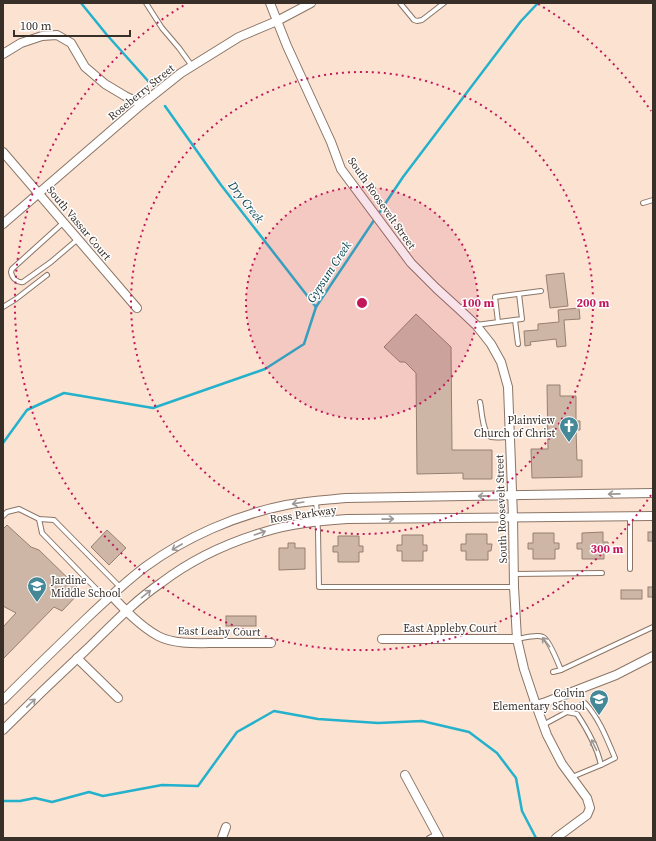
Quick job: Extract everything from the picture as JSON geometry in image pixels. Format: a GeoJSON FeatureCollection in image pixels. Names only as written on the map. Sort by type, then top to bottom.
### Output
{"type":"FeatureCollection","features":[{"type":"Feature","properties":{"kind":"street","name":"South Roosevelt Street"},"geometry":{"type":"LineString","coordinates":[[270,3],[287,46],[331,142],[341,169],[416,268],[476,325],[491,344],[501,362],[508,387],[514,587],[518,639],[524,669],[547,735],[562,764],[587,798],[590,808],[587,814],[556,838]]}},
{"type":"Feature","properties":{"kind":"street","name":"Roseberry Street"},"geometry":{"type":"LineString","coordinates":[[3,224],[142,104],[181,73],[239,37],[277,21],[311,3]]}},
{"type":"Feature","properties":{"kind":"street"},"geometry":{"type":"LineString","coordinates":[[3,54],[20,43],[42,36],[57,35],[71,43],[85,67],[105,84],[142,104]]}},
{"type":"Feature","properties":{"kind":"street","name":"South Vassar Court"},"geometry":{"type":"LineString","coordinates":[[3,152],[137,308]]}},
{"type":"Feature","properties":{"kind":"street","name":"Ross Parkway"},"geometry":{"type":"LineString","coordinates":[[3,700],[109,598],[146,567],[178,545],[216,527],[260,511],[316,500],[346,498],[653,493]]}},
{"type":"Feature","properties":{"kind":"street","name":"Ross Parkway"},"geometry":{"type":"LineString","coordinates":[[3,730],[126,611],[154,588],[196,560],[237,541],[264,531],[317,521],[348,519],[653,516]]}},
{"type":"Feature","properties":{"kind":"street","name":"East Leahy Court"},"geometry":{"type":"LineString","coordinates":[[109,598],[154,634],[173,641],[193,643],[271,643]]}},
{"type":"Feature","properties":{"kind":"street","name":"East Appleby Court"},"geometry":{"type":"LineString","coordinates":[[382,639],[518,639]]}},
{"type":"Feature","properties":{"kind":"street"},"geometry":{"type":"LineString","coordinates":[[536,705],[616,675],[653,656]]}},
{"type":"Feature","properties":{"kind":"street"},"geometry":{"type":"LineString","coordinates":[[77,658],[118,698]]}},
{"type":"Feature","properties":{"kind":"street"},"geometry":{"type":"LineString","coordinates":[[405,775],[435,837]]}},
{"type":"Feature","properties":{"kind":"street"},"geometry":{"type":"LineString","coordinates":[[222,838],[226,827]]}},
{"type":"Feature","properties":{"kind":"lane"},"geometry":{"type":"LineString","coordinates":[[146,3],[162,28],[180,48],[192,67]]}},
{"type":"Feature","properties":{"kind":"lane"},"geometry":{"type":"LineString","coordinates":[[400,3],[414,20],[418,22],[444,3]]}},
{"type":"Feature","properties":{"kind":"lane"},"geometry":{"type":"LineString","coordinates":[[643,203],[653,200]]}},
{"type":"Feature","properties":{"kind":"lane"},"geometry":{"type":"LineString","coordinates":[[64,222],[12,269],[11,272],[13,278],[17,281],[23,282],[51,262],[78,238]]}},
{"type":"Feature","properties":{"kind":"lane"},"geometry":{"type":"LineString","coordinates":[[3,307],[47,275]]}},
{"type":"Feature","properties":{"kind":"lane"},"geometry":{"type":"LineString","coordinates":[[498,322],[495,297],[541,291]]}},
{"type":"Feature","properties":{"kind":"lane"},"geometry":{"type":"LineString","coordinates":[[476,325],[522,319],[519,294]]}},
{"type":"Feature","properties":{"kind":"lane"},"geometry":{"type":"LineString","coordinates":[[515,320],[518,344]]}},
{"type":"Feature","properties":{"kind":"lane"},"geometry":{"type":"LineString","coordinates":[[480,402],[484,429],[488,435],[492,437],[510,437]]}},
{"type":"Feature","properties":{"kind":"lane"},"geometry":{"type":"LineString","coordinates":[[316,500],[319,587],[514,587]]}},
{"type":"Feature","properties":{"kind":"lane"},"geometry":{"type":"LineString","coordinates":[[3,516],[7,512],[19,509],[39,519],[54,520],[120,588]]}},
{"type":"Feature","properties":{"kind":"lane"},"geometry":{"type":"LineString","coordinates":[[630,516],[630,569]]}},
{"type":"Feature","properties":{"kind":"lane"},"geometry":{"type":"LineString","coordinates":[[39,519],[42,533],[109,598]]}},
{"type":"Feature","properties":{"kind":"lane"},"geometry":{"type":"LineString","coordinates":[[514,574],[602,573]]}},
{"type":"Feature","properties":{"kind":"lane"},"geometry":{"type":"LineString","coordinates":[[553,672],[561,670],[653,627]]}},
{"type":"Feature","properties":{"kind":"lane"},"geometry":{"type":"LineString","coordinates":[[518,639],[542,636],[546,639],[561,670]]}},
{"type":"Feature","properties":{"kind":"lane"},"geometry":{"type":"LineString","coordinates":[[543,725],[585,703],[593,711],[615,758],[572,777]]}},
{"type":"Feature","properties":{"kind":"lane"},"geometry":{"type":"LineString","coordinates":[[567,712],[576,714],[585,726],[599,756],[601,765]]}},
{"type":"Feature","properties":{"kind":"building"},"geometry":{"type":"Polygon","coordinates":[[[564,273],[568,306],[550,308],[546,275],[564,273]]]}},
{"type":"Feature","properties":{"kind":"building"},"geometry":{"type":"Polygon","coordinates":[[[579,308],[580,319],[564,320],[566,346],[557,347],[556,339],[530,342],[531,345],[525,346],[524,331],[538,330],[538,324],[559,322],[558,310],[579,308]]]}},
{"type":"Feature","properties":{"kind":"building"},"geometry":{"type":"Polygon","coordinates":[[[416,314],[451,347],[452,450],[492,450],[492,479],[463,479],[463,473],[417,474],[416,373],[405,362],[400,362],[384,347],[416,314]]]}},
{"type":"Feature","properties":{"kind":"building"},"geometry":{"type":"Polygon","coordinates":[[[547,385],[560,385],[560,396],[576,396],[576,421],[580,421],[580,430],[576,430],[577,460],[582,460],[582,477],[532,478],[531,449],[548,449],[547,385]]]}},
{"type":"Feature","properties":{"kind":"building"},"geometry":{"type":"Polygon","coordinates":[[[7,525],[31,547],[39,550],[81,591],[62,611],[54,607],[3,659],[3,627],[16,613],[3,606],[3,529],[7,525]]]}},
{"type":"Feature","properties":{"kind":"building"},"geometry":{"type":"Polygon","coordinates":[[[107,530],[126,548],[109,565],[91,547],[107,530]]]}},
{"type":"Feature","properties":{"kind":"building"},"geometry":{"type":"Polygon","coordinates":[[[603,532],[603,542],[608,542],[608,548],[604,548],[604,559],[582,559],[582,549],[577,549],[577,543],[582,543],[582,533],[603,532]]]}},
{"type":"Feature","properties":{"kind":"building"},"geometry":{"type":"Polygon","coordinates":[[[648,532],[653,532],[653,541],[648,541],[648,532]]]}},
{"type":"Feature","properties":{"kind":"building"},"geometry":{"type":"Polygon","coordinates":[[[533,533],[554,533],[554,543],[559,543],[559,549],[555,549],[555,559],[533,559],[533,549],[528,549],[528,543],[533,543],[533,533]]]}},
{"type":"Feature","properties":{"kind":"building"},"geometry":{"type":"Polygon","coordinates":[[[466,534],[487,534],[487,544],[492,544],[491,551],[488,551],[488,560],[466,560],[466,551],[461,551],[461,544],[466,544],[466,534]]]}},
{"type":"Feature","properties":{"kind":"building"},"geometry":{"type":"Polygon","coordinates":[[[402,535],[423,535],[423,545],[427,545],[427,551],[423,551],[423,561],[402,561],[402,551],[397,551],[397,545],[402,545],[402,535]]]}},
{"type":"Feature","properties":{"kind":"building"},"geometry":{"type":"Polygon","coordinates":[[[338,536],[359,536],[359,546],[363,546],[363,552],[359,552],[359,562],[338,562],[338,552],[333,552],[333,546],[338,546],[338,536]]]}},
{"type":"Feature","properties":{"kind":"building"},"geometry":{"type":"Polygon","coordinates":[[[288,543],[295,543],[295,548],[305,548],[305,569],[279,570],[279,548],[288,548],[288,543]]]}},
{"type":"Feature","properties":{"kind":"building"},"geometry":{"type":"Polygon","coordinates":[[[648,587],[653,587],[653,597],[648,597],[648,587]]]}},
{"type":"Feature","properties":{"kind":"building"},"geometry":{"type":"Polygon","coordinates":[[[621,590],[642,590],[642,599],[621,599],[621,590]]]}},
{"type":"Feature","properties":{"kind":"building"},"geometry":{"type":"Polygon","coordinates":[[[226,616],[256,616],[256,626],[226,626],[226,616]]]}},
{"type":"Feature","properties":{"kind":"waterway","name":"Dry Creek"},"geometry":{"type":"LineString","coordinates":[[81,3],[149,82]]}},
{"type":"Feature","properties":{"kind":"waterway","name":"Gypsum Creek"},"geometry":{"type":"LineString","coordinates":[[3,443],[27,410],[64,393],[153,408],[265,369],[304,344],[316,307],[403,177],[521,21],[538,3]]}},
{"type":"Feature","properties":{"kind":"waterway","name":"Dry Creek"},"geometry":{"type":"LineString","coordinates":[[165,106],[221,185],[316,307]]}},
{"type":"Feature","properties":{"kind":"waterway"},"geometry":{"type":"LineString","coordinates":[[3,801],[20,801],[35,798],[52,802],[89,792],[103,796],[162,785],[198,786],[237,732],[274,711],[318,719],[378,723],[422,721],[469,732],[497,753],[516,778],[522,811],[536,838]]}},
{"type":"Feature","properties":{"kind":"place","name":"Plainview Church of Christ"},"geometry":{"type":"Point","coordinates":[569,443]}},
{"type":"Feature","properties":{"kind":"place","name":"Jardine Middle School"},"geometry":{"type":"Point","coordinates":[37,603]}},
{"type":"Feature","properties":{"kind":"place","name":"Colvin Elementary School"},"geometry":{"type":"Point","coordinates":[599,716]}}]}
